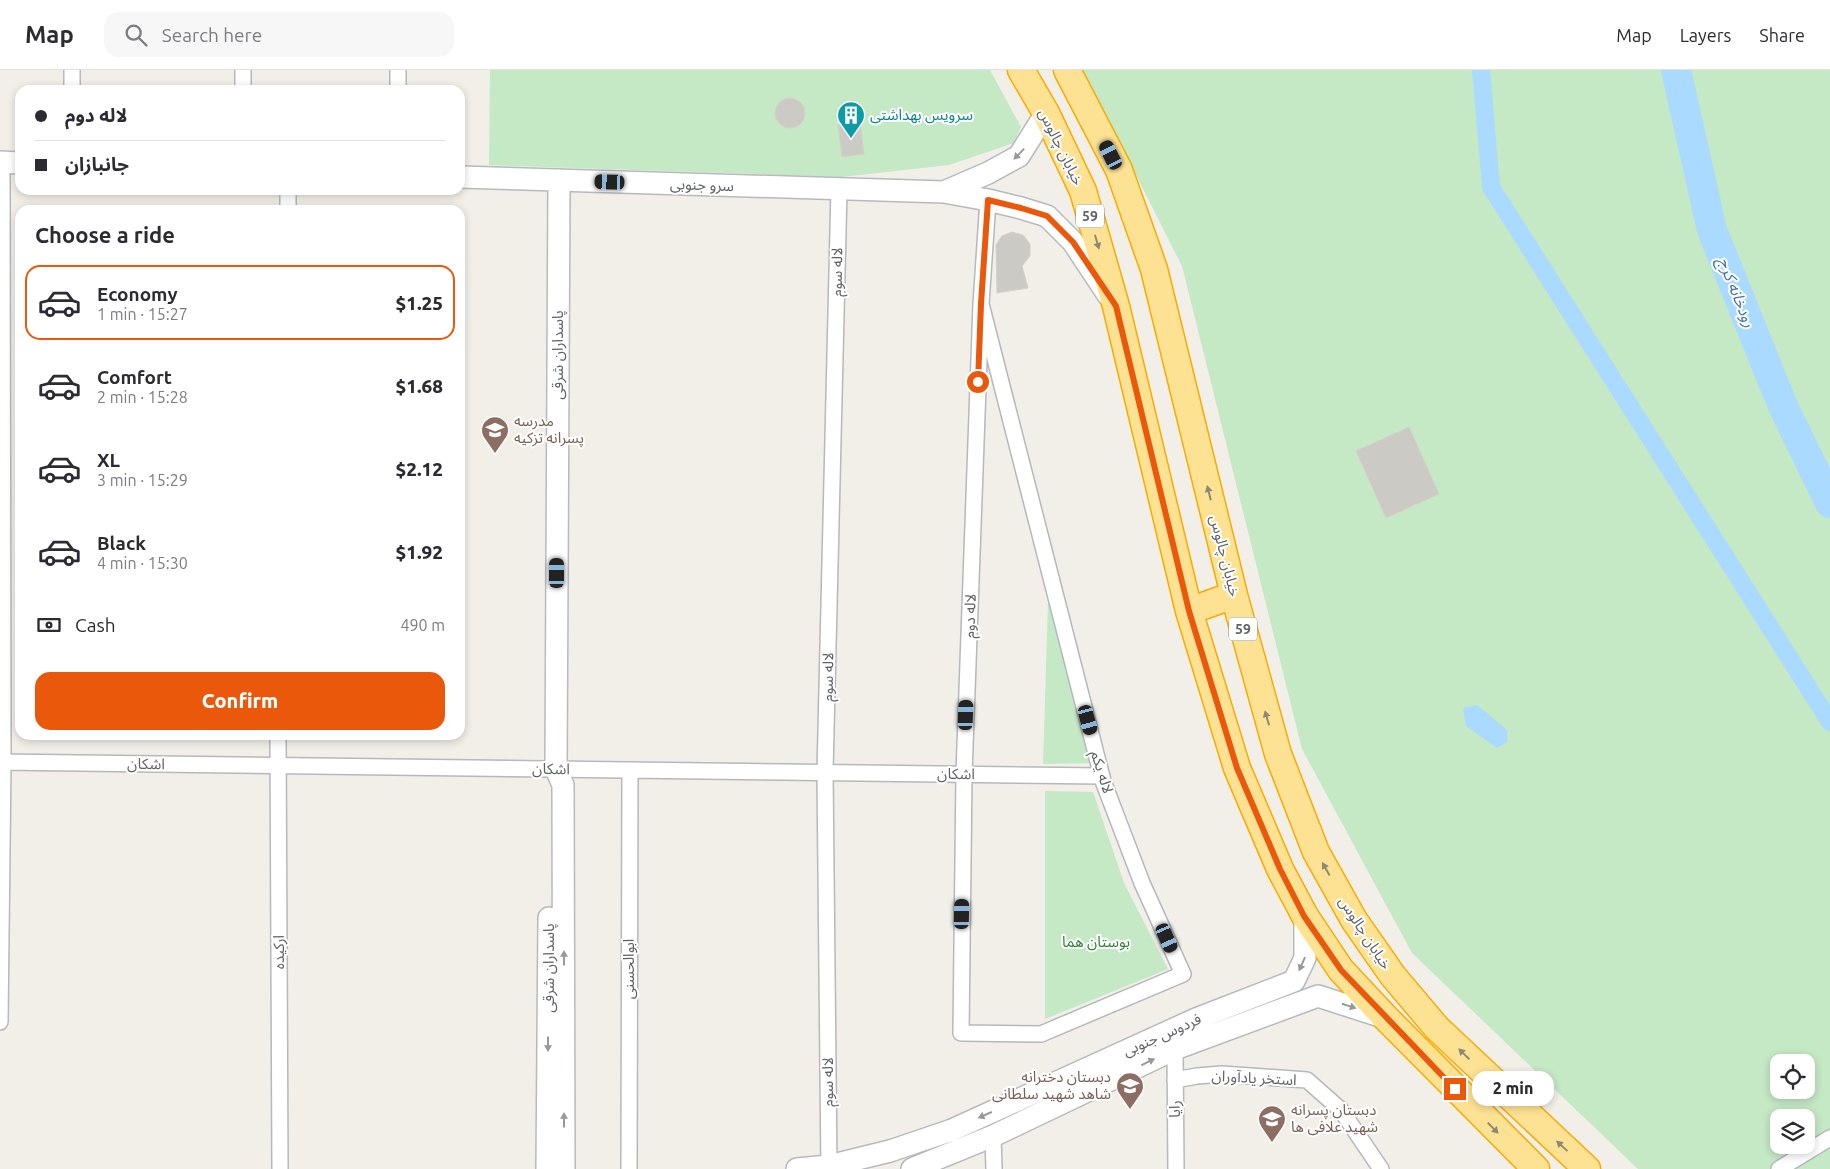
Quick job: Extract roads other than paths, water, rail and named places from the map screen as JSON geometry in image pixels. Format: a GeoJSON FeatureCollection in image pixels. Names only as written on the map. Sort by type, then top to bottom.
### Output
{"type":"FeatureCollection","features":[{"type":"Feature","properties":{"kind":"highway","name":"خیابان چالوس"},"geometry":{"type":"LineString","coordinates":[[1021,70],[1046,113],[1083,191],[1116,306],[1189,611]]}},
{"type":"Feature","properties":{"kind":"highway","name":"خیابان چالوس"},"geometry":{"type":"LineString","coordinates":[[1067,70],[1119,170],[1154,269],[1234,595],[1278,754],[1316,852],[1354,920],[1393,976],[1438,1028],[1587,1169]]}},
{"type":"Feature","properties":{"kind":"highway"},"geometry":{"type":"LineString","coordinates":[[1189,611],[1234,595]]}},
{"type":"Feature","properties":{"kind":"highway","name":"59"},"geometry":{"type":"LineString","coordinates":[[1189,611],[1237,768],[1280,869],[1304,916],[1341,970],[1536,1169]]}},
{"type":"Feature","properties":{"kind":"street"},"geometry":{"type":"LineString","coordinates":[[72,70],[72,85]]}},
{"type":"Feature","properties":{"kind":"street"},"geometry":{"type":"LineString","coordinates":[[243,70],[243,85]]}},
{"type":"Feature","properties":{"kind":"street"},"geometry":{"type":"LineString","coordinates":[[398,70],[398,85]]}},
{"type":"Feature","properties":{"kind":"street"},"geometry":{"type":"LineString","coordinates":[[944,192],[1019,156],[1046,113]]}},
{"type":"Feature","properties":{"kind":"street"},"geometry":{"type":"LineString","coordinates":[[0,1022],[7,162]]}},
{"type":"Feature","properties":{"kind":"street","name":"سرو جنوبی"},"geometry":{"type":"LineString","coordinates":[[465,177],[944,192],[988,200],[1047,216],[1073,242],[1116,306]]}},
{"type":"Feature","properties":{"kind":"street","name":"پاسداران شرقی"},"geometry":{"type":"LineString","coordinates":[[559,180],[556,769],[563,785],[564,1169]]}},
{"type":"Feature","properties":{"kind":"street","name":"لاله سوم"},"geometry":{"type":"LineString","coordinates":[[829,1167],[825,772],[839,189]]}},
{"type":"Feature","properties":{"kind":"street","name":"لاله دوم"},"geometry":{"type":"LineString","coordinates":[[961,1033],[964,774],[981,304],[988,200]]}},
{"type":"Feature","properties":{"kind":"street","name":"لاله یکم"},"geometry":{"type":"LineString","coordinates":[[961,1033],[1041,1034],[1183,974],[1142,883],[1102,776],[981,304]]}},
{"type":"Feature","properties":{"kind":"street","name":"ارکیده"},"geometry":{"type":"LineString","coordinates":[[278,740],[280,1169]]}},
{"type":"Feature","properties":{"kind":"street","name":"اشکان"},"geometry":{"type":"LineString","coordinates":[[1,762],[1102,776]]}},
{"type":"Feature","properties":{"kind":"street","name":"پاسداران شرقی"},"geometry":{"type":"LineString","coordinates":[[547,1169],[550,782],[556,769]]}},
{"type":"Feature","properties":{"kind":"street","name":"ابوالحسنی"},"geometry":{"type":"LineString","coordinates":[[629,1169],[630,770]]}},
{"type":"Feature","properties":{"kind":"street","name":"فردوس جنوبی"},"geometry":{"type":"LineString","coordinates":[[798,1169],[829,1167],[890,1152],[952,1130],[1196,1018],[1294,981],[1305,958],[1304,916]]}},
{"type":"Feature","properties":{"kind":"street","name":"فردوس جنوبی"},"geometry":{"type":"LineString","coordinates":[[912,1169],[993,1136],[1175,1049],[1318,996],[1386,1018]]}},
{"type":"Feature","properties":{"kind":"street","name":"رایا"},"geometry":{"type":"LineString","coordinates":[[1175,1049],[1176,1169]]}},
{"type":"Feature","properties":{"kind":"street","name":"استخر یادآوران"},"geometry":{"type":"LineString","coordinates":[[1175,1080],[1222,1074],[1307,1080],[1341,1110],[1381,1169]]}},
{"type":"Feature","properties":{"kind":"street"},"geometry":{"type":"LineString","coordinates":[[993,1136],[994,1169]]}},
{"type":"Feature","properties":{"kind":"street"},"geometry":{"type":"LineString","coordinates":[[1779,1169],[1830,1138]]}},
{"type":"Feature","properties":{"kind":"water"},"geometry":{"type":"Polygon","coordinates":[[[1477,705],[1507,730],[1507,742],[1497,748],[1466,726],[1463,708],[1477,705]]]}},
{"type":"Feature","properties":{"kind":"waterway"},"geometry":{"type":"LineString","coordinates":[[1481,70],[1491,187],[1830,722]]}},
{"type":"Feature","properties":{"kind":"waterway","name":"رودخانه کرج"},"geometry":{"type":"LineString","coordinates":[[1676,70],[1712,230],[1782,404],[1830,503]]}},
{"type":"Feature","properties":{"kind":"place","name":"سرویس بهداشتی"},"geometry":{"type":"Point","coordinates":[851,139]}},
{"type":"Feature","properties":{"kind":"place","name":"مدرسه پسرانه تزکیه"},"geometry":{"type":"Point","coordinates":[495,454]}},
{"type":"Feature","properties":{"kind":"place","name":"دبستان دخترانه شاهد شهید سلطانی"},"geometry":{"type":"Point","coordinates":[1130,1110]}},
{"type":"Feature","properties":{"kind":"place","name":"دبستان پسرانه شهید علافی ها"},"geometry":{"type":"Point","coordinates":[1272,1143]}},
{"type":"Feature","properties":{"kind":"park label","name":"بوستان هما"},"geometry":{"type":"Point","coordinates":[1096,942]}}]}
